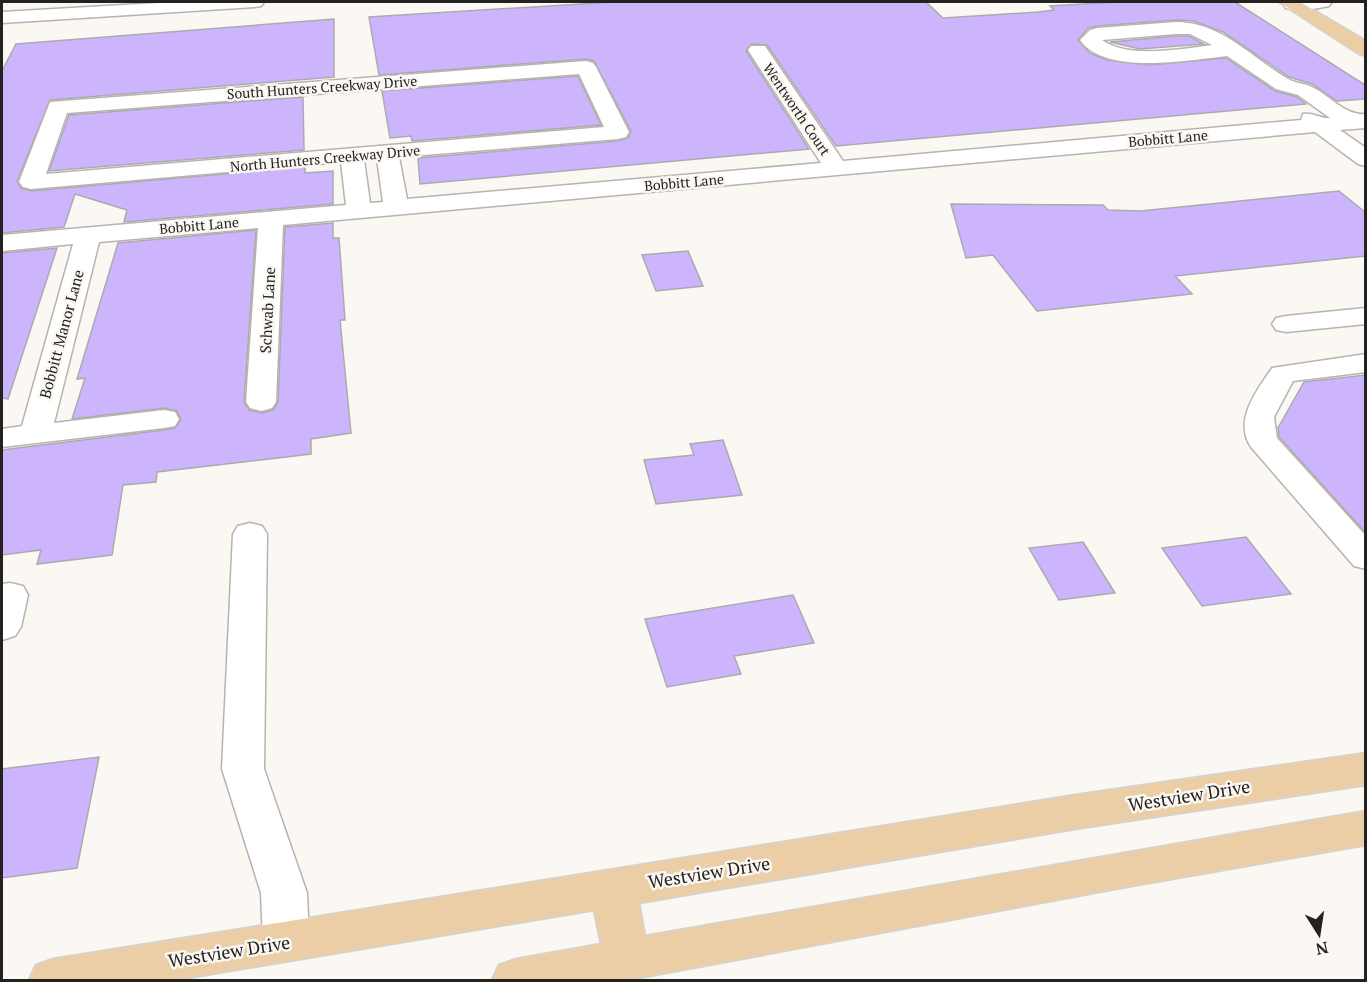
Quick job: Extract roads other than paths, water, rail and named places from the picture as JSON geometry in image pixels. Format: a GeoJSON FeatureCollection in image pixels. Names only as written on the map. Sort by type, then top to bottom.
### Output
{"type":"FeatureCollection","features":[{"type":"Feature","properties":{"kind":"main road"},"geometry":{"type":"LineString","coordinates":[[1321,2],[1365,29]]}},
{"type":"Feature","properties":{"kind":"main road"},"geometry":{"type":"LineString","coordinates":[[1290,3],[1365,50]]}},
{"type":"Feature","properties":{"kind":"main road","name":"Westview Drive"},"geometry":{"type":"LineString","coordinates":[[53,981],[1075,812],[1365,768]]}},
{"type":"Feature","properties":{"kind":"main road"},"geometry":{"type":"LineString","coordinates":[[516,981],[1138,867],[1365,828]]}},
{"type":"Feature","properties":{"kind":"main road"},"geometry":{"type":"LineString","coordinates":[[613,888],[627,960]]}},
{"type":"Feature","properties":{"kind":"street"},"geometry":{"type":"LineString","coordinates":[[2,18],[255,2]]}},
{"type":"Feature","properties":{"kind":"street"},"geometry":{"type":"LineString","coordinates":[[1290,3],[1321,2]]}},
{"type":"Feature","properties":{"kind":"street"},"geometry":{"type":"LineString","coordinates":[[1233,49],[1140,56],[1108,52],[1094,46],[1090,40],[1096,34],[1191,28],[1207,33],[1233,49],[1283,85],[1305,91],[1358,121]]}},
{"type":"Feature","properties":{"kind":"street","name":"Wentworth Court"},"geometry":{"type":"LineString","coordinates":[[758,50],[836,168]]}},
{"type":"Feature","properties":{"kind":"street","name":"South Hunters Creekway Drive"},"geometry":{"type":"LineString","coordinates":[[31,182],[58,107],[586,67],[618,132]]}},
{"type":"Feature","properties":{"kind":"street"},"geometry":{"type":"LineString","coordinates":[[1283,85],[1280,95],[1365,159]]}},
{"type":"Feature","properties":{"kind":"street","name":"Bobbitt Lane"},"geometry":{"type":"LineString","coordinates":[[2,243],[1358,121]]}},
{"type":"Feature","properties":{"kind":"street","name":"North Hunters Creekway Drive"},"geometry":{"type":"LineString","coordinates":[[31,182],[618,132]]}},
{"type":"Feature","properties":{"kind":"street"},"geometry":{"type":"LineString","coordinates":[[387,153],[396,208]]}},
{"type":"Feature","properties":{"kind":"street"},"geometry":{"type":"LineString","coordinates":[[352,156],[359,211]]}},
{"type":"Feature","properties":{"kind":"street","name":"Schwab Lane"},"geometry":{"type":"LineString","coordinates":[[261,402],[271,219]]}},
{"type":"Feature","properties":{"kind":"street","name":"Bobbitt Manor Lane"},"geometry":{"type":"LineString","coordinates":[[35,434],[88,235]]}},
{"type":"Feature","properties":{"kind":"street"},"geometry":{"type":"LineString","coordinates":[[1286,324],[1365,316]]}},
{"type":"Feature","properties":{"kind":"street"},"geometry":{"type":"LineString","coordinates":[[1365,363],[1282,374],[1259,417],[1262,440],[1365,558]]}},
{"type":"Feature","properties":{"kind":"street"},"geometry":{"type":"LineString","coordinates":[[2,438],[164,419]]}},
{"type":"Feature","properties":{"kind":"street"},"geometry":{"type":"LineString","coordinates":[[250,534],[243,769],[284,893],[286,941]]}}]}
